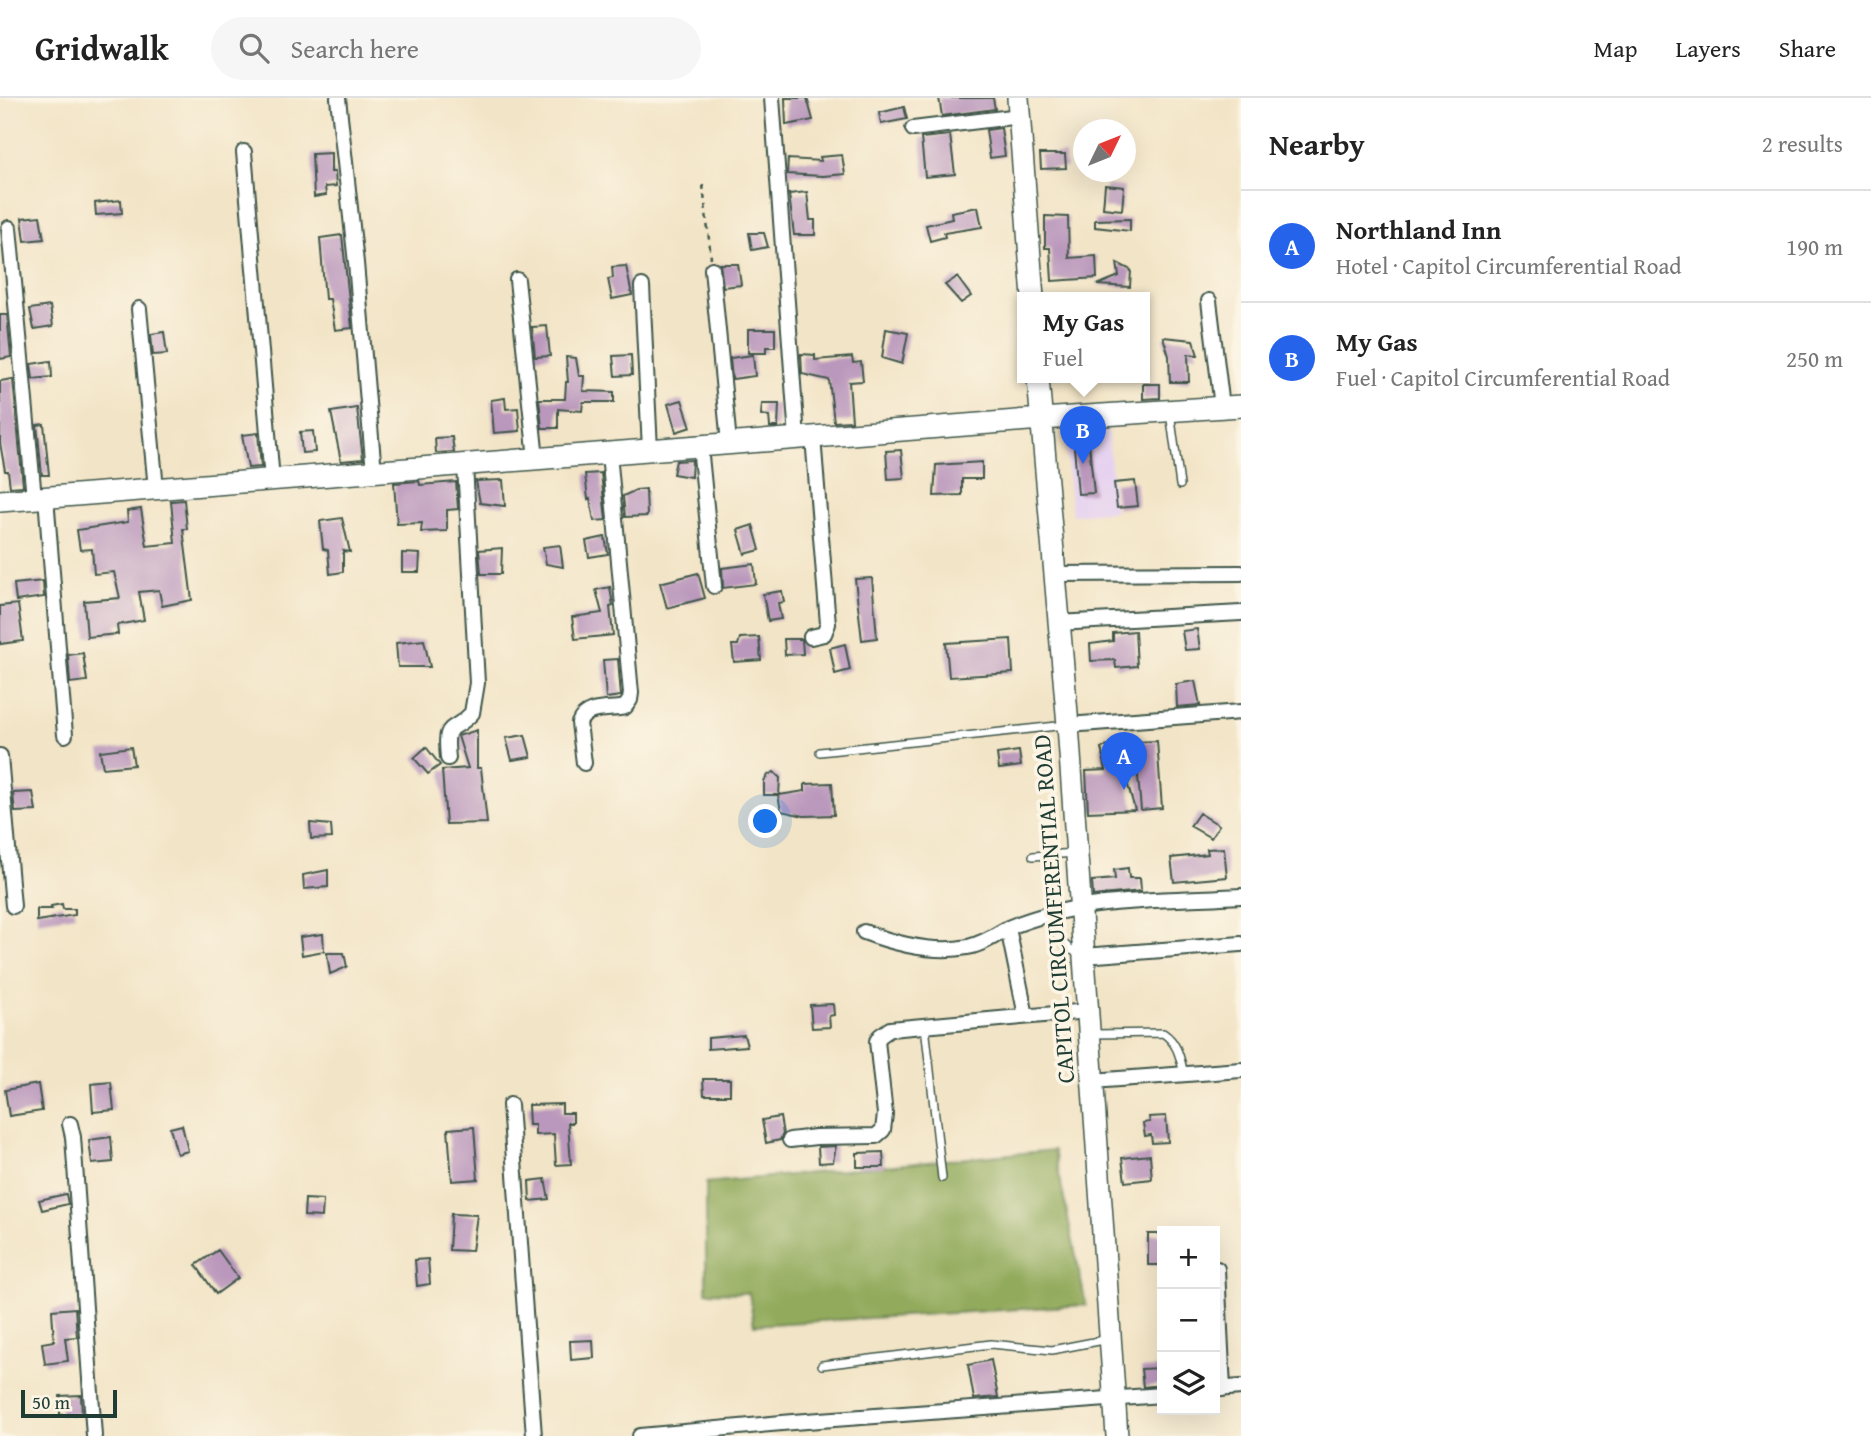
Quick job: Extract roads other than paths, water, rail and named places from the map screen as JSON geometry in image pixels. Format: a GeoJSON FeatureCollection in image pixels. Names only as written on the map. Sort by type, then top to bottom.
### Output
{"type":"FeatureCollection","features":[{"type":"Feature","properties":{"kind":"main road"},"geometry":{"type":"LineString","coordinates":[[1019,107],[1032,292]]}},
{"type":"Feature","properties":{"kind":"main road","name":"CAPITOL CIRCUMFERENTIAL ROAD"},"geometry":{"type":"LineString","coordinates":[[1038,383],[1057,623],[1068,725],[1117,1436]]}},
{"type":"Feature","properties":{"kind":"main road"},"geometry":{"type":"LineString","coordinates":[[0,501],[805,437],[1231,407]]}},
{"type":"Feature","properties":{"kind":"street"},"geometry":{"type":"LineString","coordinates":[[338,98],[356,263],[374,472]]}},
{"type":"Feature","properties":{"kind":"street"},"geometry":{"type":"LineString","coordinates":[[772,98],[805,437],[828,624],[824,634],[811,637]]}},
{"type":"Feature","properties":{"kind":"street"},"geometry":{"type":"LineString","coordinates":[[913,128],[1019,107]]}},
{"type":"Feature","properties":{"kind":"street"},"geometry":{"type":"LineString","coordinates":[[244,152],[272,480]]}},
{"type":"Feature","properties":{"kind":"street"},"geometry":{"type":"LineString","coordinates":[[9,228],[65,735]]}},
{"type":"Feature","properties":{"kind":"street"},"geometry":{"type":"LineString","coordinates":[[712,269],[729,443]]}},
{"type":"Feature","properties":{"kind":"street"},"geometry":{"type":"LineString","coordinates":[[517,280],[536,459]]}},
{"type":"Feature","properties":{"kind":"street"},"geometry":{"type":"LineString","coordinates":[[642,286],[650,450]]}},
{"type":"Feature","properties":{"kind":"street"},"geometry":{"type":"LineString","coordinates":[[1209,300],[1231,407]]}},
{"type":"Feature","properties":{"kind":"street"},"geometry":{"type":"LineString","coordinates":[[139,309],[156,489]]}},
{"type":"Feature","properties":{"kind":"street"},"geometry":{"type":"LineString","coordinates":[[700,446],[714,586]]}},
{"type":"Feature","properties":{"kind":"street"},"geometry":{"type":"LineString","coordinates":[[584,763],[580,718],[588,712],[625,707],[631,700],[609,453]]}},
{"type":"Feature","properties":{"kind":"street"},"geometry":{"type":"LineString","coordinates":[[448,758],[448,730],[472,713],[477,683],[464,465]]}},
{"type":"Feature","properties":{"kind":"street"},"geometry":{"type":"LineString","coordinates":[[1054,574],[1241,573]]}},
{"type":"Feature","properties":{"kind":"street"},"geometry":{"type":"LineString","coordinates":[[1057,623],[1241,613]]}},
{"type":"Feature","properties":{"kind":"street"},"geometry":{"type":"LineString","coordinates":[[1068,725],[1241,712]]}},
{"type":"Feature","properties":{"kind":"street"},"geometry":{"type":"LineString","coordinates":[[0,756],[13,906]]}},
{"type":"Feature","properties":{"kind":"street"},"geometry":{"type":"LineString","coordinates":[[864,932],[890,942],[916,947],[969,947],[1008,928],[1048,914],[1080,907],[1241,896]]}},
{"type":"Feature","properties":{"kind":"street"},"geometry":{"type":"LineString","coordinates":[[1008,928],[1026,1016]]}},
{"type":"Feature","properties":{"kind":"street"},"geometry":{"type":"LineString","coordinates":[[1084,956],[1241,944]]}},
{"type":"Feature","properties":{"kind":"street"},"geometry":{"type":"LineString","coordinates":[[790,1140],[870,1136],[883,1130],[885,1114],[877,1041],[890,1028],[1088,1011]]}},
{"type":"Feature","properties":{"kind":"street"},"geometry":{"type":"LineString","coordinates":[[1093,1081],[1241,1070]]}},
{"type":"Feature","properties":{"kind":"street"},"geometry":{"type":"LineString","coordinates":[[510,1105],[534,1436]]}},
{"type":"Feature","properties":{"kind":"street"},"geometry":{"type":"LineString","coordinates":[[71,1124],[94,1436]]}},
{"type":"Feature","properties":{"kind":"street"},"geometry":{"type":"LineString","coordinates":[[1217,1289],[1218,1352]]}},
{"type":"Feature","properties":{"kind":"street"},"geometry":{"type":"LineString","coordinates":[[1220,1389],[1241,1387]]}},
{"type":"Feature","properties":{"kind":"street"},"geometry":{"type":"LineString","coordinates":[[640,1436],[1157,1395]]}},
{"type":"Feature","properties":{"kind":"lane"},"geometry":{"type":"LineString","coordinates":[[1170,411],[1180,485]]}},
{"type":"Feature","properties":{"kind":"lane"},"geometry":{"type":"LineString","coordinates":[[820,752],[1068,725]]}},
{"type":"Feature","properties":{"kind":"lane"},"geometry":{"type":"LineString","coordinates":[[1034,856],[1077,853]]}},
{"type":"Feature","properties":{"kind":"lane"},"geometry":{"type":"LineString","coordinates":[[1048,914],[1059,940],[1068,949],[1084,956]]}},
{"type":"Feature","properties":{"kind":"lane"},"geometry":{"type":"LineString","coordinates":[[925,1025],[942,1178]]}},
{"type":"Feature","properties":{"kind":"lane"},"geometry":{"type":"LineString","coordinates":[[1089,1034],[1163,1033],[1171,1038],[1177,1047],[1184,1074]]}},
{"type":"Feature","properties":{"kind":"lane"},"geometry":{"type":"LineString","coordinates":[[822,1365],[990,1344],[1052,1350],[1110,1339]]}},
{"type":"Feature","properties":{"kind":"place","name":"My Gas"},"geometry":{"type":"Point","coordinates":[1083,464]}},
{"type":"Feature","properties":{"kind":"place","name":"Northland Inn"},"geometry":{"type":"Point","coordinates":[1124,790]}}]}
